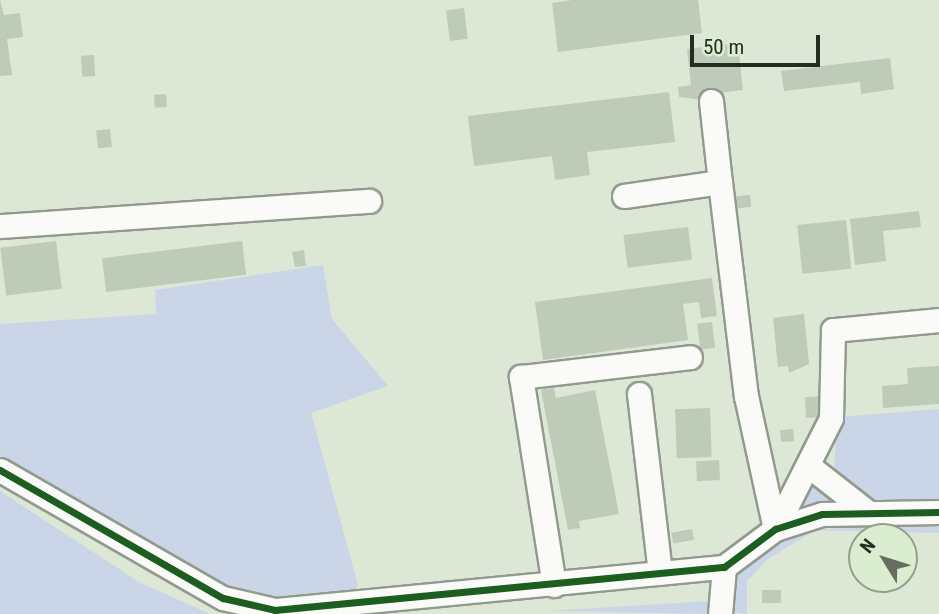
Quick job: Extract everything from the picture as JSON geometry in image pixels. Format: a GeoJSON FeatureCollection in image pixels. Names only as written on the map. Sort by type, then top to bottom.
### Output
{"type":"FeatureCollection","features":[{"type":"Feature","properties":{"kind":"street"},"geometry":{"type":"LineString","coordinates":[[711,102],[746,396],[775,529]]}},
{"type":"Feature","properties":{"kind":"street"},"geometry":{"type":"LineString","coordinates":[[624,196],[720,182]]}},
{"type":"Feature","properties":{"kind":"street"},"geometry":{"type":"LineString","coordinates":[[0,226],[369,201]]}},
{"type":"Feature","properties":{"kind":"street"},"geometry":{"type":"LineString","coordinates":[[775,529],[809,466],[833,405],[833,330],[939,320]]}},
{"type":"Feature","properties":{"kind":"street"},"geometry":{"type":"LineString","coordinates":[[554,585],[521,377],[690,357]]}},
{"type":"Feature","properties":{"kind":"street"},"geometry":{"type":"LineString","coordinates":[[639,394],[660,573]]}},
{"type":"Feature","properties":{"kind":"street"},"geometry":{"type":"LineString","coordinates":[[809,466],[869,513]]}},
{"type":"Feature","properties":{"kind":"street"},"geometry":{"type":"LineString","coordinates":[[0,470],[223,598],[275,610],[724,567],[775,529],[822,514],[939,512]]}},
{"type":"Feature","properties":{"kind":"street"},"geometry":{"type":"LineString","coordinates":[[720,614],[724,567]]}},
{"type":"Feature","properties":{"kind":"shaded area"},"geometry":{"type":"Polygon","coordinates":[[[323,265],[332,319],[388,386],[311,413],[358,585],[352,596],[241,601],[0,459],[0,324],[156,314],[155,290],[323,265]]]}},
{"type":"Feature","properties":{"kind":"shaded area"},"geometry":{"type":"Polygon","coordinates":[[[939,409],[939,502],[871,505],[834,470],[837,417],[939,409]]]}},
{"type":"Feature","properties":{"kind":"shaded area"},"geometry":{"type":"Polygon","coordinates":[[[815,481],[852,506],[793,512],[815,481]]]}},
{"type":"Feature","properties":{"kind":"shaded area"},"geometry":{"type":"Polygon","coordinates":[[[0,491],[139,582],[210,614],[0,614],[0,491]]]}},
{"type":"Feature","properties":{"kind":"shaded area"},"geometry":{"type":"Polygon","coordinates":[[[939,524],[939,533],[918,532],[918,525],[939,524]]]}},
{"type":"Feature","properties":{"kind":"shaded area"},"geometry":{"type":"Polygon","coordinates":[[[848,528],[848,531],[815,530],[768,559],[747,581],[747,614],[730,612],[729,589],[742,571],[800,530],[848,528]]]}},
{"type":"Feature","properties":{"kind":"shaded area"},"geometry":{"type":"Polygon","coordinates":[[[710,601],[710,614],[547,611],[710,601]]]}},
{"type":"Feature","properties":{"kind":"building"},"geometry":{"type":"Polygon","coordinates":[[[0,0],[4,15],[20,13],[23,37],[7,39],[12,75],[0,76],[0,0]]]}},
{"type":"Feature","properties":{"kind":"building"},"geometry":{"type":"Polygon","coordinates":[[[572,0],[698,0],[702,33],[558,52],[552,3],[572,0]]]}},
{"type":"Feature","properties":{"kind":"building"},"geometry":{"type":"Polygon","coordinates":[[[464,8],[468,39],[450,41],[446,10],[464,8]]]}},
{"type":"Feature","properties":{"kind":"building"},"geometry":{"type":"Polygon","coordinates":[[[738,43],[743,90],[710,94],[710,101],[679,97],[678,87],[691,85],[687,49],[738,43]]]}},
{"type":"Feature","properties":{"kind":"building"},"geometry":{"type":"Polygon","coordinates":[[[94,55],[95,76],[82,77],[81,56],[94,55]]]}},
{"type":"Feature","properties":{"kind":"building"},"geometry":{"type":"Polygon","coordinates":[[[890,58],[894,89],[861,94],[860,82],[784,91],[781,71],[890,58]]]}},
{"type":"Feature","properties":{"kind":"building"},"geometry":{"type":"Polygon","coordinates":[[[669,92],[675,142],[587,152],[590,175],[555,180],[552,156],[474,166],[468,116],[669,92]]]}},
{"type":"Feature","properties":{"kind":"building"},"geometry":{"type":"Polygon","coordinates":[[[166,94],[167,107],[155,108],[154,95],[166,94]]]}},
{"type":"Feature","properties":{"kind":"building"},"geometry":{"type":"Polygon","coordinates":[[[110,129],[112,147],[98,148],[96,130],[110,129]]]}},
{"type":"Feature","properties":{"kind":"building"},"geometry":{"type":"Polygon","coordinates":[[[750,195],[751,207],[737,208],[736,196],[750,195]]]}},
{"type":"Feature","properties":{"kind":"building"},"geometry":{"type":"Polygon","coordinates":[[[919,211],[921,227],[883,231],[886,261],[855,265],[850,219],[919,211]]]}},
{"type":"Feature","properties":{"kind":"building"},"geometry":{"type":"Polygon","coordinates":[[[846,220],[851,269],[802,274],[797,225],[846,220]]]}},
{"type":"Feature","properties":{"kind":"building"},"geometry":{"type":"Polygon","coordinates":[[[688,227],[692,260],[628,268],[623,235],[688,227]]]}},
{"type":"Feature","properties":{"kind":"building"},"geometry":{"type":"Polygon","coordinates":[[[56,241],[62,289],[6,295],[0,248],[56,241]]]}},
{"type":"Feature","properties":{"kind":"building"},"geometry":{"type":"Polygon","coordinates":[[[242,241],[246,275],[106,292],[102,258],[242,241]]]}},
{"type":"Feature","properties":{"kind":"building"},"geometry":{"type":"Polygon","coordinates":[[[304,250],[306,266],[295,267],[292,252],[304,250]]]}},
{"type":"Feature","properties":{"kind":"building"},"geometry":{"type":"Polygon","coordinates":[[[712,278],[717,316],[701,318],[699,302],[683,304],[688,340],[543,360],[535,302],[712,278]]]}},
{"type":"Feature","properties":{"kind":"building"},"geometry":{"type":"Polygon","coordinates":[[[804,314],[809,364],[789,373],[788,366],[778,367],[773,318],[804,314]]]}},
{"type":"Feature","properties":{"kind":"building"},"geometry":{"type":"Polygon","coordinates":[[[712,322],[715,348],[700,350],[697,324],[712,322]]]}},
{"type":"Feature","properties":{"kind":"building"},"geometry":{"type":"Polygon","coordinates":[[[939,366],[939,404],[883,408],[882,386],[908,384],[907,368],[939,366]]]}},
{"type":"Feature","properties":{"kind":"building"},"geometry":{"type":"Polygon","coordinates":[[[554,388],[556,398],[595,390],[619,514],[579,521],[580,528],[568,530],[541,390],[554,388]]]}},
{"type":"Feature","properties":{"kind":"building"},"geometry":{"type":"Polygon","coordinates":[[[827,396],[828,417],[806,418],[805,397],[827,396]]]}},
{"type":"Feature","properties":{"kind":"building"},"geometry":{"type":"Polygon","coordinates":[[[710,408],[712,457],[677,458],[675,409],[710,408]]]}},
{"type":"Feature","properties":{"kind":"building"},"geometry":{"type":"Polygon","coordinates":[[[793,429],[794,441],[781,442],[780,430],[793,429]]]}},
{"type":"Feature","properties":{"kind":"building"},"geometry":{"type":"Polygon","coordinates":[[[719,460],[720,480],[697,481],[696,461],[719,460]]]}},
{"type":"Feature","properties":{"kind":"building"},"geometry":{"type":"Polygon","coordinates":[[[692,529],[694,540],[673,543],[671,533],[692,529]]]}},
{"type":"Feature","properties":{"kind":"building"},"geometry":{"type":"Polygon","coordinates":[[[762,590],[781,590],[781,603],[762,603],[762,590]]]}},
{"type":"Feature","properties":{"kind":"cycle path"},"geometry":{"type":"LineString","coordinates":[[0,470],[223,598],[275,610],[724,567],[775,529],[822,514],[939,512]]}}]}
